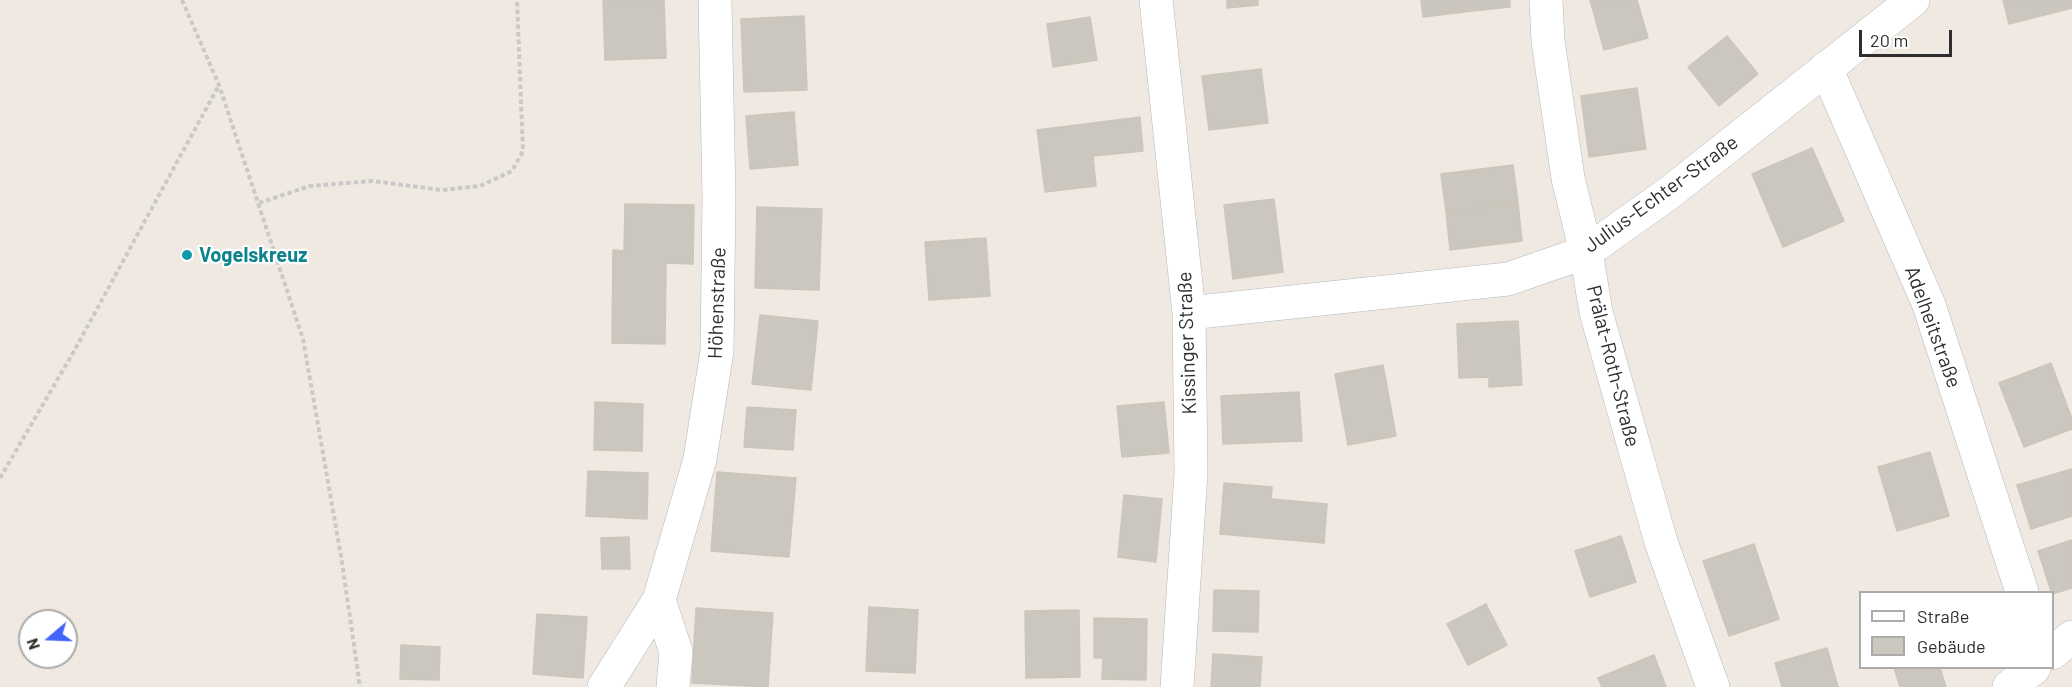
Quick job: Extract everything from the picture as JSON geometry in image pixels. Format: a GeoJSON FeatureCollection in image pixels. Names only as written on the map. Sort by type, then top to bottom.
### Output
{"type":"FeatureCollection","features":[{"type":"Feature","properties":{"kind":"street","name":"Höhenstraße"},"geometry":{"type":"LineString","coordinates":[[603,687],[659,600],[700,459],[717,351],[719,196],[715,0]]}},
{"type":"Feature","properties":{"kind":"street","name":"Kissinger Straße"},"geometry":{"type":"LineString","coordinates":[[1156,0],[1189,313],[1191,473],[1177,687]]}},
{"type":"Feature","properties":{"kind":"street","name":"Prälat-Roth-Straße"},"geometry":{"type":"LineString","coordinates":[[1546,0],[1548,41],[1568,178],[1586,252],[1596,312],[1661,542],[1713,687]]}},
{"type":"Feature","properties":{"kind":"street","name":"Julius-Echter-Straße"},"geometry":{"type":"LineString","coordinates":[[1189,313],[1508,279],[1586,252],[1670,193],[1913,0]]}},
{"type":"Feature","properties":{"kind":"street","name":"Adelheitstraße"},"geometry":{"type":"LineString","coordinates":[[1826,68],[1929,305],[2022,591]]}},
{"type":"Feature","properties":{"kind":"street"},"geometry":{"type":"LineString","coordinates":[[659,600],[676,652],[673,687]]}},
{"type":"Feature","properties":{"kind":"street"},"geometry":{"type":"LineString","coordinates":[[2054,651],[2072,637]]}},
{"type":"Feature","properties":{"kind":"street"},"geometry":{"type":"LineString","coordinates":[[2009,687],[2033,669]]}},
{"type":"Feature","properties":{"kind":"path"},"geometry":{"type":"LineString","coordinates":[[182,0],[219,85],[303,339],[342,562],[360,687]]}},
{"type":"Feature","properties":{"kind":"path"},"geometry":{"type":"LineString","coordinates":[[259,203],[310,186],[372,181],[442,190],[480,186],[512,171],[523,151],[517,0]]}},
{"type":"Feature","properties":{"kind":"path"},"geometry":{"type":"LineString","coordinates":[[0,478],[73,353],[219,85]]}},
{"type":"Feature","properties":{"kind":"building"},"geometry":{"type":"Polygon","coordinates":[[[603,0],[664,0],[666,58],[605,60],[603,0]]]}},
{"type":"Feature","properties":{"kind":"building"},"geometry":{"type":"Polygon","coordinates":[[[1227,0],[1258,0],[1258,5],[1227,8],[1227,0]]]}},
{"type":"Feature","properties":{"kind":"building"},"geometry":{"type":"Polygon","coordinates":[[[1421,0],[1470,0],[1472,11],[1423,17],[1421,0]]]}},
{"type":"Feature","properties":{"kind":"building"},"geometry":{"type":"Polygon","coordinates":[[[1470,0],[1510,0],[1510,7],[1472,11],[1470,0]]]}},
{"type":"Feature","properties":{"kind":"building"},"geometry":{"type":"Polygon","coordinates":[[[1590,0],[1637,0],[1648,38],[1604,50],[1590,0]]]}},
{"type":"Feature","properties":{"kind":"building"},"geometry":{"type":"Polygon","coordinates":[[[2003,0],[2072,0],[2072,8],[2009,24],[2003,0]]]}},
{"type":"Feature","properties":{"kind":"building"},"geometry":{"type":"Polygon","coordinates":[[[804,16],[807,90],[744,92],[741,19],[804,16]]]}},
{"type":"Feature","properties":{"kind":"building"},"geometry":{"type":"Polygon","coordinates":[[[1090,17],[1097,60],[1053,67],[1047,24],[1090,17]]]}},
{"type":"Feature","properties":{"kind":"building"},"geometry":{"type":"Polygon","coordinates":[[[1727,36],[1758,74],[1719,106],[1688,67],[1727,36]]]}},
{"type":"Feature","properties":{"kind":"building"},"geometry":{"type":"Polygon","coordinates":[[[1261,69],[1268,123],[1209,130],[1202,76],[1261,69]]]}},
{"type":"Feature","properties":{"kind":"building"},"geometry":{"type":"Polygon","coordinates":[[[1637,88],[1646,149],[1589,157],[1581,96],[1637,88]]]}},
{"type":"Feature","properties":{"kind":"building"},"geometry":{"type":"Polygon","coordinates":[[[794,112],[798,165],[750,169],[746,116],[794,112]]]}},
{"type":"Feature","properties":{"kind":"building"},"geometry":{"type":"Polygon","coordinates":[[[1140,117],[1143,151],[1093,156],[1096,186],[1045,192],[1037,130],[1140,117]]]}},
{"type":"Feature","properties":{"kind":"building"},"geometry":{"type":"Polygon","coordinates":[[[1812,148],[1844,221],[1783,247],[1752,174],[1812,148]]]}},
{"type":"Feature","properties":{"kind":"building"},"geometry":{"type":"Polygon","coordinates":[[[1513,165],[1518,203],[1446,212],[1441,174],[1513,165]]]}},
{"type":"Feature","properties":{"kind":"building"},"geometry":{"type":"Polygon","coordinates":[[[1274,199],[1283,272],[1233,279],[1224,205],[1274,199]]]}},
{"type":"Feature","properties":{"kind":"building"},"geometry":{"type":"Polygon","coordinates":[[[1518,203],[1522,241],[1450,250],[1446,212],[1518,203]]]}},
{"type":"Feature","properties":{"kind":"building"},"geometry":{"type":"Polygon","coordinates":[[[625,204],[694,205],[693,264],[666,263],[665,344],[612,343],[613,250],[624,251],[625,204]]]}},
{"type":"Feature","properties":{"kind":"building"},"geometry":{"type":"Polygon","coordinates":[[[757,207],[822,209],[819,290],[755,288],[757,207]]]}},
{"type":"Feature","properties":{"kind":"building"},"geometry":{"type":"Polygon","coordinates":[[[986,238],[990,296],[929,300],[925,242],[986,238]]]}},
{"type":"Feature","properties":{"kind":"building"},"geometry":{"type":"Polygon","coordinates":[[[760,315],[818,321],[811,390],[752,384],[760,315]]]}},
{"type":"Feature","properties":{"kind":"building"},"geometry":{"type":"Polygon","coordinates":[[[1518,321],[1522,385],[1489,387],[1489,377],[1459,378],[1457,324],[1518,321]]]}},
{"type":"Feature","properties":{"kind":"building"},"geometry":{"type":"Polygon","coordinates":[[[2051,363],[2072,419],[2072,429],[2024,447],[1999,383],[2051,363]]]}},
{"type":"Feature","properties":{"kind":"building"},"geometry":{"type":"Polygon","coordinates":[[[1383,365],[1396,436],[1348,445],[1335,374],[1383,365]]]}},
{"type":"Feature","properties":{"kind":"building"},"geometry":{"type":"Polygon","coordinates":[[[1299,392],[1302,441],[1223,444],[1221,396],[1299,392]]]}},
{"type":"Feature","properties":{"kind":"building"},"geometry":{"type":"Polygon","coordinates":[[[595,402],[643,404],[642,451],[594,450],[595,402]]]}},
{"type":"Feature","properties":{"kind":"building"},"geometry":{"type":"Polygon","coordinates":[[[1164,402],[1169,453],[1122,457],[1117,406],[1164,402]]]}},
{"type":"Feature","properties":{"kind":"building"},"geometry":{"type":"Polygon","coordinates":[[[747,407],[796,410],[793,450],[744,447],[747,407]]]}},
{"type":"Feature","properties":{"kind":"building"},"geometry":{"type":"Polygon","coordinates":[[[1930,452],[1949,516],[1897,531],[1878,467],[1930,452]]]}},
{"type":"Feature","properties":{"kind":"building"},"geometry":{"type":"Polygon","coordinates":[[[2072,469],[2072,516],[2031,529],[2017,485],[2072,469]]]}},
{"type":"Feature","properties":{"kind":"building"},"geometry":{"type":"Polygon","coordinates":[[[588,471],[648,473],[647,519],[586,516],[588,471]]]}},
{"type":"Feature","properties":{"kind":"building"},"geometry":{"type":"Polygon","coordinates":[[[717,472],[796,478],[789,557],[711,551],[717,472]]]}},
{"type":"Feature","properties":{"kind":"building"},"geometry":{"type":"Polygon","coordinates":[[[1224,483],[1272,487],[1271,499],[1327,504],[1324,543],[1220,534],[1224,483]]]}},
{"type":"Feature","properties":{"kind":"building"},"geometry":{"type":"Polygon","coordinates":[[[1124,495],[1162,499],[1156,562],[1118,557],[1124,495]]]}},
{"type":"Feature","properties":{"kind":"building"},"geometry":{"type":"Polygon","coordinates":[[[1621,536],[1636,582],[1590,597],[1575,551],[1621,536]]]}},
{"type":"Feature","properties":{"kind":"building"},"geometry":{"type":"Polygon","coordinates":[[[629,537],[630,569],[602,569],[601,538],[629,537]]]}},
{"type":"Feature","properties":{"kind":"building"},"geometry":{"type":"Polygon","coordinates":[[[2072,540],[2072,588],[2054,593],[2054,591],[2051,591],[2038,551],[2072,540]]]}},
{"type":"Feature","properties":{"kind":"building"},"geometry":{"type":"Polygon","coordinates":[[[1754,544],[1779,619],[1729,636],[1703,561],[1754,544]]]}},
{"type":"Feature","properties":{"kind":"building"},"geometry":{"type":"Polygon","coordinates":[[[1214,590],[1259,591],[1258,632],[1213,631],[1214,590]]]}},
{"type":"Feature","properties":{"kind":"building"},"geometry":{"type":"Polygon","coordinates":[[[1486,604],[1507,645],[1468,665],[1447,624],[1486,604]]]}},
{"type":"Feature","properties":{"kind":"building"},"geometry":{"type":"Polygon","coordinates":[[[869,607],[918,610],[915,673],[866,671],[869,607]]]}},
{"type":"Feature","properties":{"kind":"building"},"geometry":{"type":"Polygon","coordinates":[[[696,608],[773,613],[768,687],[692,683],[696,608]]]}},
{"type":"Feature","properties":{"kind":"building"},"geometry":{"type":"Polygon","coordinates":[[[1079,610],[1080,677],[1026,678],[1025,611],[1079,610]]]}},
{"type":"Feature","properties":{"kind":"building"},"geometry":{"type":"Polygon","coordinates":[[[537,614],[587,617],[583,678],[533,674],[537,614]]]}},
{"type":"Feature","properties":{"kind":"building"},"geometry":{"type":"Polygon","coordinates":[[[1094,618],[1147,619],[1146,680],[1102,679],[1103,658],[1094,658],[1094,618]]]}},
{"type":"Feature","properties":{"kind":"building"},"geometry":{"type":"Polygon","coordinates":[[[401,645],[440,647],[439,680],[400,679],[401,645]]]}},
{"type":"Feature","properties":{"kind":"building"},"geometry":{"type":"Polygon","coordinates":[[[1827,648],[1838,687],[1782,687],[1775,663],[1827,648]]]}},
{"type":"Feature","properties":{"kind":"building"},"geometry":{"type":"Polygon","coordinates":[[[1213,654],[1262,657],[1260,687],[1211,687],[1213,654]]]}},
{"type":"Feature","properties":{"kind":"building"},"geometry":{"type":"Polygon","coordinates":[[[1654,655],[1666,687],[1602,687],[1598,678],[1654,655]]]}},
{"type":"Feature","properties":{"kind":"building"},"geometry":{"type":"Polygon","coordinates":[[[1894,669],[1940,669],[1946,687],[1900,687],[1894,669]]]}},
{"type":"Feature","properties":{"kind":"place","name":"Vogelskreuz"},"geometry":{"type":"Point","coordinates":[187,255]}}]}
